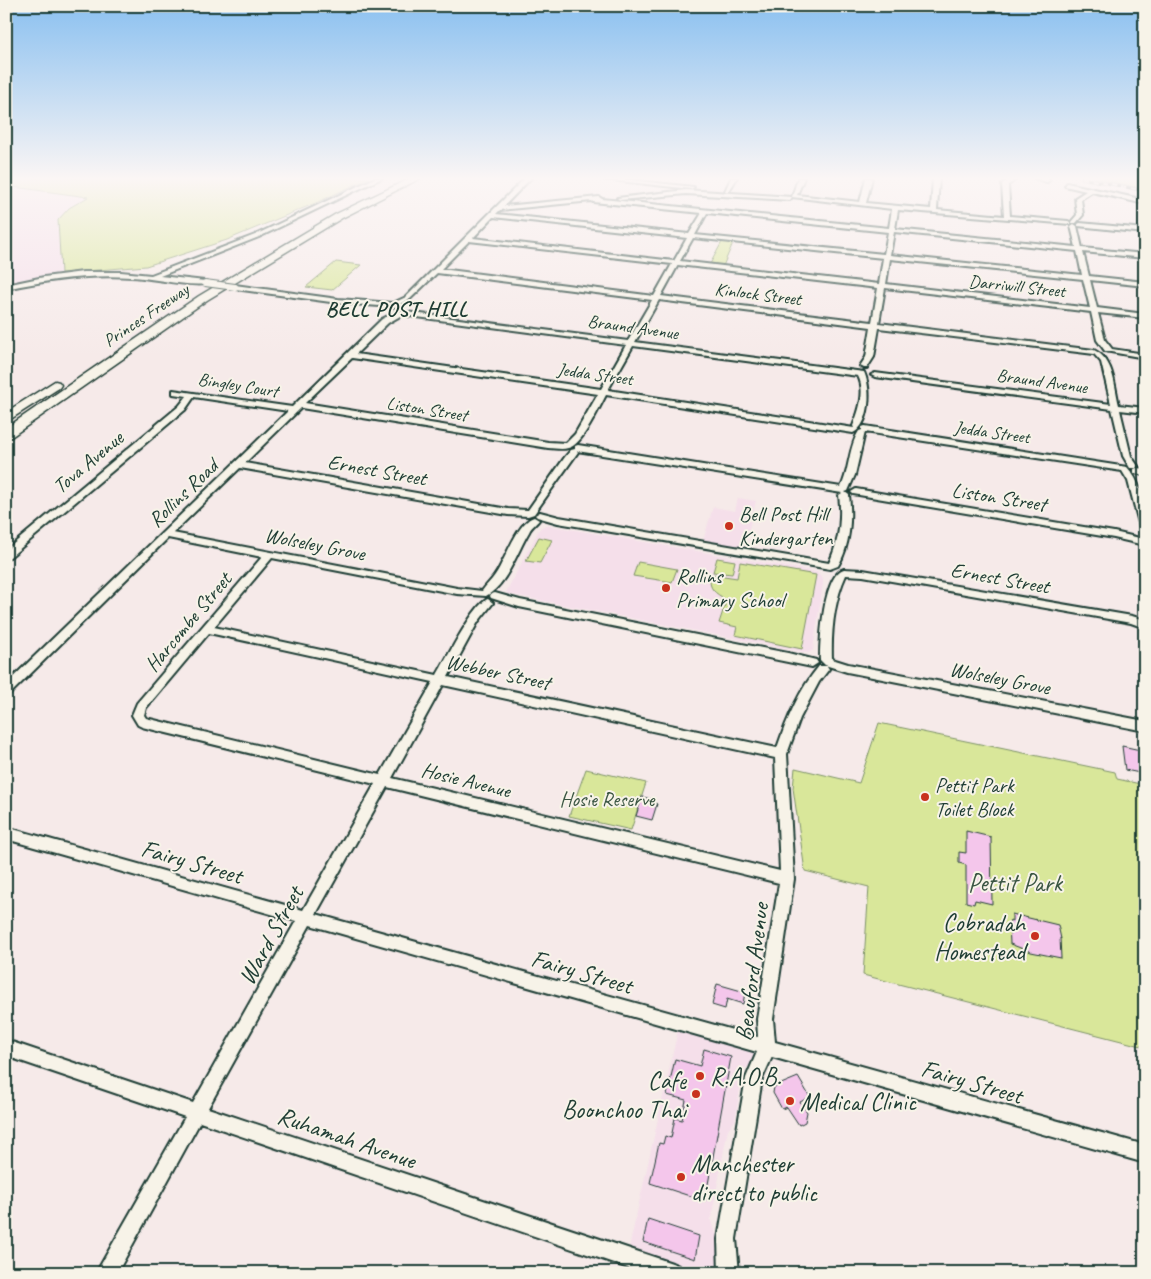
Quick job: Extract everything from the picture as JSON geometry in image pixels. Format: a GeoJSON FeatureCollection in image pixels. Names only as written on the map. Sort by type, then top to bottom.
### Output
{"type":"FeatureCollection","features":[{"type":"Feature","properties":{"kind":"highway","name":"Princes Freeway"},"geometry":{"type":"LineString","coordinates":[[148,322],[229,270],[285,238]]}},
{"type":"Feature","properties":{"kind":"highway","name":"Princes Freeway"},"geometry":{"type":"LineString","coordinates":[[6,434],[203,298],[303,238]]}},
{"type":"Feature","properties":{"kind":"highway"},"geometry":{"type":"LineString","coordinates":[[6,418],[61,381]]}},
{"type":"Feature","properties":{"kind":"street"},"geometry":{"type":"LineString","coordinates":[[152,277],[253,238]]}},
{"type":"Feature","properties":{"kind":"street"},"geometry":{"type":"LineString","coordinates":[[571,449],[690,238]]}},
{"type":"Feature","properties":{"kind":"street"},"geometry":{"type":"LineString","coordinates":[[707,238],[1145,284]]}},
{"type":"Feature","properties":{"kind":"street"},"geometry":{"type":"LineString","coordinates":[[849,493],[866,384],[862,370],[870,357],[889,238]]}},
{"type":"Feature","properties":{"kind":"street"},"geometry":{"type":"LineString","coordinates":[[963,238],[1145,256]]}},
{"type":"Feature","properties":{"kind":"street"},"geometry":{"type":"LineString","coordinates":[[1077,238],[1094,310],[1097,348],[1109,354],[1145,356]]}},
{"type":"Feature","properties":{"kind":"street"},"geometry":{"type":"LineString","coordinates":[[6,287],[46,279],[92,274],[152,277],[338,301],[385,314],[387,308],[408,298],[468,239]]}},
{"type":"Feature","properties":{"kind":"street","name":"Darriwill Street"},"geometry":{"type":"LineString","coordinates":[[468,239],[1145,316]]}},
{"type":"Feature","properties":{"kind":"street"},"geometry":{"type":"LineString","coordinates":[[160,278],[173,268]]}},
{"type":"Feature","properties":{"kind":"street","name":"Kinlock Street"},"geometry":{"type":"LineString","coordinates":[[437,271],[1076,348],[1097,348],[1109,354]]}},
{"type":"Feature","properties":{"kind":"street"},"geometry":{"type":"LineString","coordinates":[[404,310],[408,298]]}},
{"type":"Feature","properties":{"kind":"street","name":"Braund Avenue"},"geometry":{"type":"LineString","coordinates":[[338,301],[393,305],[404,310],[1115,404],[1145,411]]}},
{"type":"Feature","properties":{"kind":"street","name":"Rollins Road"},"geometry":{"type":"LineString","coordinates":[[6,691],[298,408],[350,356],[385,314],[404,310]]}},
{"type":"Feature","properties":{"kind":"street"},"geometry":{"type":"LineString","coordinates":[[1109,354],[1115,404],[1133,469],[1143,537]]}},
{"type":"Feature","properties":{"kind":"street","name":"Jedda Street"},"geometry":{"type":"LineString","coordinates":[[350,356],[1133,469]]}},
{"type":"Feature","properties":{"kind":"street"},"geometry":{"type":"LineString","coordinates":[[866,384],[875,372],[870,357]]}},
{"type":"Feature","properties":{"kind":"street","name":"Bingley Court"},"geometry":{"type":"LineString","coordinates":[[176,392],[298,408]]}},
{"type":"Feature","properties":{"kind":"street","name":"Tova Avenue"},"geometry":{"type":"LineString","coordinates":[[6,555],[182,408],[192,395]]}},
{"type":"Feature","properties":{"kind":"street","name":"Braund Avenue"},"geometry":{"type":"LineString","coordinates":[[1115,404],[1145,404]]}},
{"type":"Feature","properties":{"kind":"street","name":"Liston Street"},"geometry":{"type":"LineString","coordinates":[[298,408],[597,452],[1114,535],[1143,537]]}},
{"type":"Feature","properties":{"kind":"street","name":"Ward Street"},"geometry":{"type":"LineString","coordinates":[[106,1273],[571,449]]}},
{"type":"Feature","properties":{"kind":"street","name":"Ernest Street"},"geometry":{"type":"LineString","coordinates":[[239,465],[1132,620],[1145,624]]}},
{"type":"Feature","properties":{"kind":"street","name":"Beauford Avenue"},"geometry":{"type":"LineString","coordinates":[[729,1273],[726,1239],[754,1078],[767,1049],[765,1019],[787,879],[781,754],[794,718],[820,665],[826,646],[849,493]]}},
{"type":"Feature","properties":{"kind":"street","name":"Wolseley Grove"},"geometry":{"type":"LineString","coordinates":[[166,535],[457,591],[820,665],[847,668],[1145,726]]}},
{"type":"Feature","properties":{"kind":"street","name":"Harcombe Street"},"geometry":{"type":"LineString","coordinates":[[138,715],[141,706],[269,555]]}},
{"type":"Feature","properties":{"kind":"street","name":"Ernest Street"},"geometry":{"type":"LineString","coordinates":[[1132,620],[1145,620]]}},
{"type":"Feature","properties":{"kind":"street","name":"Webber Street"},"geometry":{"type":"LineString","coordinates":[[206,629],[781,754]]}},
{"type":"Feature","properties":{"kind":"street","name":"Hosie Avenue"},"geometry":{"type":"LineString","coordinates":[[138,715],[142,722],[787,879]]}},
{"type":"Feature","properties":{"kind":"street","name":"Fairy Street"},"geometry":{"type":"LineString","coordinates":[[6,834],[307,917],[767,1049],[1145,1154]]}},
{"type":"Feature","properties":{"kind":"street","name":"Ruhamah Avenue"},"geometry":{"type":"LineString","coordinates":[[6,1048],[672,1273]]}},
{"type":"Feature","properties":{"kind":"shaded area"},"geometry":{"type":"Polygon","coordinates":[[[6,238],[58,238],[61,273],[6,284],[6,238]]]}},
{"type":"Feature","properties":{"kind":"shaded area","name":"Bell Post Hill Kindergarten"},"geometry":{"type":"Polygon","coordinates":[[[738,498],[756,501],[744,548],[703,541],[713,507],[735,511],[738,498]]]}},
{"type":"Feature","properties":{"kind":"shaded area","name":"Rollins Primary School"},"geometry":{"type":"Polygon","coordinates":[[[546,525],[817,572],[823,578],[823,584],[813,650],[808,653],[508,594],[506,592],[540,528],[546,525]]]}},
{"type":"Feature","properties":{"kind":"shaded area"},"geometry":{"type":"Polygon","coordinates":[[[678,1030],[733,1046],[738,1045],[753,1049],[755,1052],[753,1065],[743,1069],[735,1121],[728,1129],[711,1219],[720,1245],[720,1273],[699,1273],[629,1248],[678,1030]]]}},
{"type":"Feature","properties":{"kind":"green space"},"geometry":{"type":"Polygon","coordinates":[[[59,238],[233,238],[146,266],[61,273],[59,238]]]}},
{"type":"Feature","properties":{"kind":"green space"},"geometry":{"type":"Polygon","coordinates":[[[722,242],[733,243],[723,266],[710,264],[722,242]]]}},
{"type":"Feature","properties":{"kind":"green space"},"geometry":{"type":"Polygon","coordinates":[[[336,262],[361,265],[332,290],[306,287],[336,262]]]}},
{"type":"Feature","properties":{"kind":"green space"},"geometry":{"type":"Polygon","coordinates":[[[539,537],[552,540],[540,563],[526,561],[539,537]]]}},
{"type":"Feature","properties":{"kind":"green space"},"geometry":{"type":"Polygon","coordinates":[[[717,558],[735,561],[732,574],[713,572],[717,558]]]}},
{"type":"Feature","properties":{"kind":"green space"},"geometry":{"type":"Polygon","coordinates":[[[638,562],[677,569],[672,582],[633,576],[638,562]]]}},
{"type":"Feature","properties":{"kind":"green space"},"geometry":{"type":"Polygon","coordinates":[[[740,562],[816,575],[802,649],[735,635],[737,627],[719,623],[725,605],[722,597],[712,588],[710,582],[711,574],[737,578],[740,562]]]}},
{"type":"Feature","properties":{"kind":"green space","name":"Pettit Park"},"geometry":{"type":"Polygon","coordinates":[[[879,723],[1115,772],[1117,779],[1145,785],[1145,1047],[863,975],[869,887],[805,871],[793,788],[795,768],[859,783],[879,723]]]}},
{"type":"Feature","properties":{"kind":"green space","name":"Hosie Reserve"},"geometry":{"type":"Polygon","coordinates":[[[586,769],[646,783],[631,830],[569,816],[586,769]]]}},
{"type":"Feature","properties":{"kind":"building"},"geometry":{"type":"Polygon","coordinates":[[[1122,746],[1145,751],[1145,774],[1125,770],[1122,746]]]}},
{"type":"Feature","properties":{"kind":"building"},"geometry":{"type":"Polygon","coordinates":[[[642,797],[652,799],[651,802],[657,804],[652,820],[636,816],[642,797]]]}},
{"type":"Feature","properties":{"kind":"building"},"geometry":{"type":"Polygon","coordinates":[[[966,831],[991,837],[992,904],[975,900],[974,904],[966,902],[966,865],[959,863],[959,852],[966,853],[966,831]]]}},
{"type":"Feature","properties":{"kind":"building","name":"Cobradah Homestead"},"geometry":{"type":"Polygon","coordinates":[[[1012,914],[1058,925],[1061,939],[1061,958],[1031,952],[1010,944],[1009,923],[1010,920],[1012,921],[1012,914]]]}},
{"type":"Feature","properties":{"kind":"building"},"geometry":{"type":"Polygon","coordinates":[[[717,984],[745,992],[743,1004],[727,999],[725,1009],[712,1005],[717,984]]]}},
{"type":"Feature","properties":{"kind":"building"},"geometry":{"type":"Polygon","coordinates":[[[704,1049],[731,1057],[705,1201],[650,1183],[659,1143],[663,1144],[665,1136],[671,1138],[675,1118],[682,1120],[686,1100],[667,1095],[675,1059],[700,1066],[704,1049]]]}},
{"type":"Feature","properties":{"kind":"building","name":"Medical Clinic"},"geometry":{"type":"Polygon","coordinates":[[[798,1077],[810,1097],[800,1102],[807,1112],[805,1122],[799,1125],[787,1107],[782,1109],[773,1093],[774,1087],[798,1077]]]}},
{"type":"Feature","properties":{"kind":"building"},"geometry":{"type":"Polygon","coordinates":[[[648,1219],[699,1236],[695,1259],[643,1242],[648,1219]]]}},
{"type":"Feature","properties":{"kind":"place","name":"Bell Post Hill Kindergarten"},"geometry":{"type":"Point","coordinates":[729,526]}},
{"type":"Feature","properties":{"kind":"place","name":"Rollins Primary School"},"geometry":{"type":"Point","coordinates":[666,588]}},
{"type":"Feature","properties":{"kind":"place","name":"Pettit Park Toilet Block"},"geometry":{"type":"Point","coordinates":[925,797]}},
{"type":"Feature","properties":{"kind":"place","name":"Cobradah Homestead"},"geometry":{"type":"Point","coordinates":[1035,936]}},
{"type":"Feature","properties":{"kind":"place","name":"R.A.O.B."},"geometry":{"type":"Point","coordinates":[700,1076]}},
{"type":"Feature","properties":{"kind":"place","name":"Cafe Boonchoo Thai"},"geometry":{"type":"Point","coordinates":[696,1094]}},
{"type":"Feature","properties":{"kind":"place","name":"Medical Clinic"},"geometry":{"type":"Point","coordinates":[790,1101]}},
{"type":"Feature","properties":{"kind":"place","name":"Manchester direct to public"},"geometry":{"type":"Point","coordinates":[681,1177]}},
{"type":"Feature","properties":{"kind":"district","name":"BELL POST HILL"},"geometry":{"type":"Point","coordinates":[397,309]}}]}
